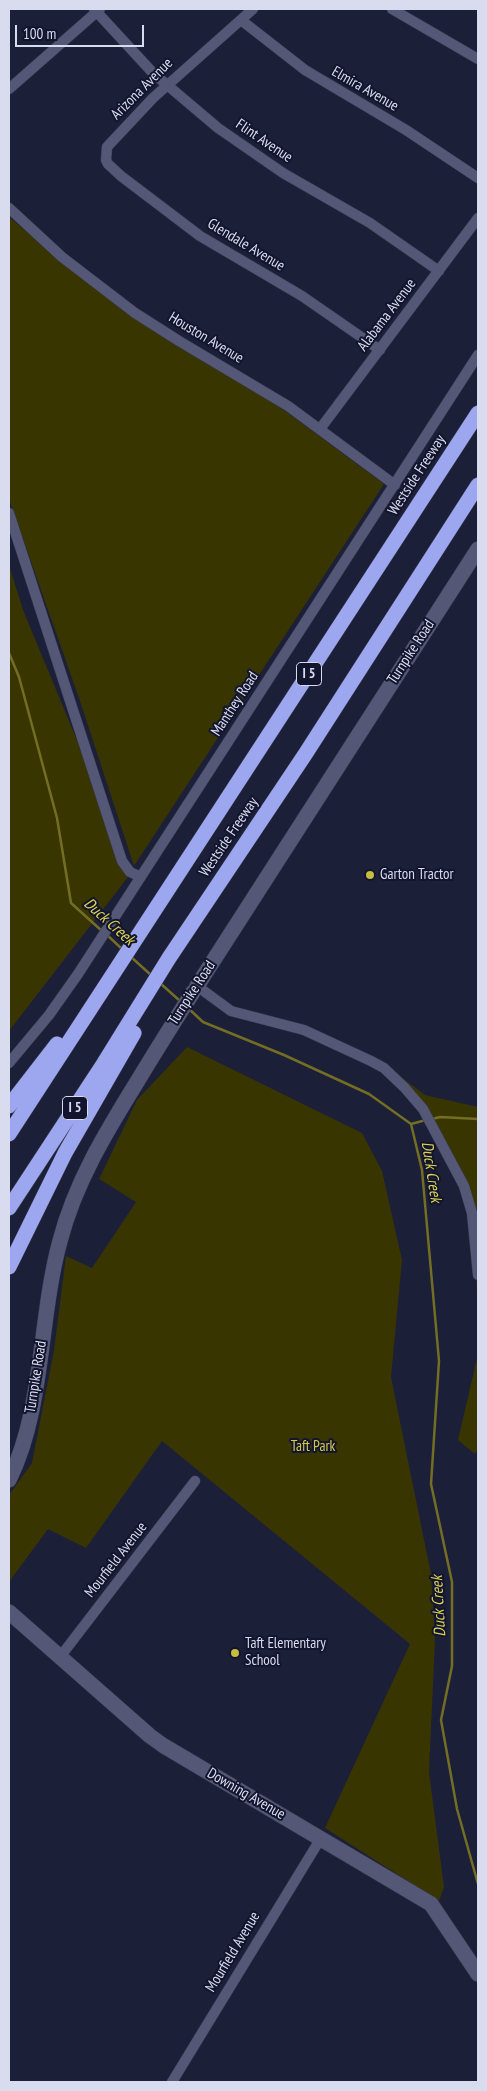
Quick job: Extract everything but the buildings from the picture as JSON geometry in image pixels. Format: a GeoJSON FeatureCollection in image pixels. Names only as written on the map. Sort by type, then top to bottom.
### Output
{"type":"FeatureCollection","features":[{"type":"Feature","properties":{"kind":"highway","name":"Westside Freeway"},"geometry":{"type":"LineString","coordinates":[[9,1134],[478,413]]}},
{"type":"Feature","properties":{"kind":"highway","name":"Westside Freeway"},"geometry":{"type":"LineString","coordinates":[[9,1208],[140,1007],[169,958],[306,753],[478,485]]}},
{"type":"Feature","properties":{"kind":"highway"},"geometry":{"type":"LineString","coordinates":[[9,1267],[65,1153],[133,1036],[140,1007]]}},
{"type":"Feature","properties":{"kind":"highway"},"geometry":{"type":"LineString","coordinates":[[9,1106],[69,1028],[85,1018]]}},
{"type":"Feature","properties":{"kind":"street","name":"Arizona Avenue"},"geometry":{"type":"LineString","coordinates":[[106,156],[112,142],[166,85],[253,9]]}},
{"type":"Feature","properties":{"kind":"street"},"geometry":{"type":"LineString","coordinates":[[392,9],[478,59]]}},
{"type":"Feature","properties":{"kind":"street"},"geometry":{"type":"LineString","coordinates":[[9,89],[97,10]]}},
{"type":"Feature","properties":{"kind":"street","name":"Flint Avenue"},"geometry":{"type":"LineString","coordinates":[[97,10],[166,85],[218,128],[252,153],[370,223],[439,271]]}},
{"type":"Feature","properties":{"kind":"street","name":"Elmira Avenue"},"geometry":{"type":"LineString","coordinates":[[240,20],[305,70],[406,130],[478,178]]}},
{"type":"Feature","properties":{"kind":"street","name":"Glendale Avenue"},"geometry":{"type":"LineString","coordinates":[[106,156],[108,164],[121,176],[193,231],[228,254],[310,301],[380,350]]}},
{"type":"Feature","properties":{"kind":"street","name":"Houston Avenue"},"geometry":{"type":"LineString","coordinates":[[9,208],[57,253],[135,313],[267,392],[395,485]]}},
{"type":"Feature","properties":{"kind":"street","name":"Alabama Avenue"},"geometry":{"type":"LineString","coordinates":[[320,429],[478,218]]}},
{"type":"Feature","properties":{"kind":"street","name":"Manthey Road"},"geometry":{"type":"LineString","coordinates":[[9,1063],[49,1016],[478,355]]}},
{"type":"Feature","properties":{"kind":"street"},"geometry":{"type":"LineString","coordinates":[[9,513],[122,861],[130,872],[141,877]]}},
{"type":"Feature","properties":{"kind":"street","name":"Turnpike Road"},"geometry":{"type":"LineString","coordinates":[[9,1480],[27,1433],[52,1274],[60,1240],[73,1200],[87,1168],[109,1127],[167,1031],[478,549]]}},
{"type":"Feature","properties":{"kind":"street"},"geometry":{"type":"LineString","coordinates":[[195,989],[231,1011],[304,1030],[371,1060],[384,1068],[404,1088],[423,1109],[464,1186],[472,1214],[478,1275]]}},
{"type":"Feature","properties":{"kind":"street","name":"Mourfield Avenue"},"geometry":{"type":"LineString","coordinates":[[60,1657],[195,1481]]}},
{"type":"Feature","properties":{"kind":"street","name":"Downing Avenue"},"geometry":{"type":"LineString","coordinates":[[9,1612],[150,1736],[431,1904],[478,1974]]}},
{"type":"Feature","properties":{"kind":"street","name":"Mourfield Avenue"},"geometry":{"type":"LineString","coordinates":[[172,2082],[321,1838]]}},
{"type":"Feature","properties":{"kind":"green space"},"geometry":{"type":"Polygon","coordinates":[[[9,217],[124,311],[277,405],[384,484],[134,866],[80,701],[9,499],[9,217]]]}},
{"type":"Feature","properties":{"kind":"green space"},"geometry":{"type":"Polygon","coordinates":[[[9,565],[23,610],[98,791],[128,877],[9,1031],[9,565]]]}},
{"type":"Feature","properties":{"kind":"green space","name":"Taft Park"},"geometry":{"type":"Polygon","coordinates":[[[187,1047],[362,1133],[382,1171],[402,1260],[391,1377],[431,1574],[435,1640],[429,1772],[444,1887],[439,1901],[325,1828],[410,1644],[162,1441],[86,1548],[48,1529],[9,1582],[9,1495],[32,1463],[54,1350],[66,1256],[92,1268],[136,1202],[99,1179],[137,1100],[187,1047]]]}},
{"type":"Feature","properties":{"kind":"green space"},"geometry":{"type":"Polygon","coordinates":[[[384,1064],[425,1095],[478,1107],[478,1354],[476,1241],[456,1168],[413,1103],[384,1064]]]}},
{"type":"Feature","properties":{"kind":"green space"},"geometry":{"type":"Polygon","coordinates":[[[478,1354],[478,1448],[475,1454],[458,1440],[478,1354]]]}},
{"type":"Feature","properties":{"kind":"waterway","name":"Duck Creek"},"geometry":{"type":"LineString","coordinates":[[9,653],[19,677],[57,818],[71,903],[102,931]]}},
{"type":"Feature","properties":{"kind":"waterway","name":"Duck Creek"},"geometry":{"type":"LineString","coordinates":[[106,934],[122,949]]}},
{"type":"Feature","properties":{"kind":"waterway","name":"Duck Creek"},"geometry":{"type":"LineString","coordinates":[[130,956],[152,976]]}},
{"type":"Feature","properties":{"kind":"waterway","name":"Duck Creek"},"geometry":{"type":"LineString","coordinates":[[160,983],[180,1001]]}},
{"type":"Feature","properties":{"kind":"waterway","name":"Duck Creek"},"geometry":{"type":"LineString","coordinates":[[188,1008],[203,1022],[284,1055],[369,1094],[411,1124],[422,1170],[439,1361],[431,1484],[452,1582],[452,1666],[441,1720],[457,1809],[478,1884]]}},
{"type":"Feature","properties":{"kind":"waterway"},"geometry":{"type":"LineString","coordinates":[[432,1119],[440,1117],[478,1119]]}},
{"type":"Feature","properties":{"kind":"waterway"},"geometry":{"type":"LineString","coordinates":[[411,1124],[426,1120]]}},
{"type":"Feature","properties":{"kind":"place","name":"Garton Tractor"},"geometry":{"type":"Point","coordinates":[370,875]}},
{"type":"Feature","properties":{"kind":"place","name":"Taft Elementary School"},"geometry":{"type":"Point","coordinates":[235,1653]}}]}
